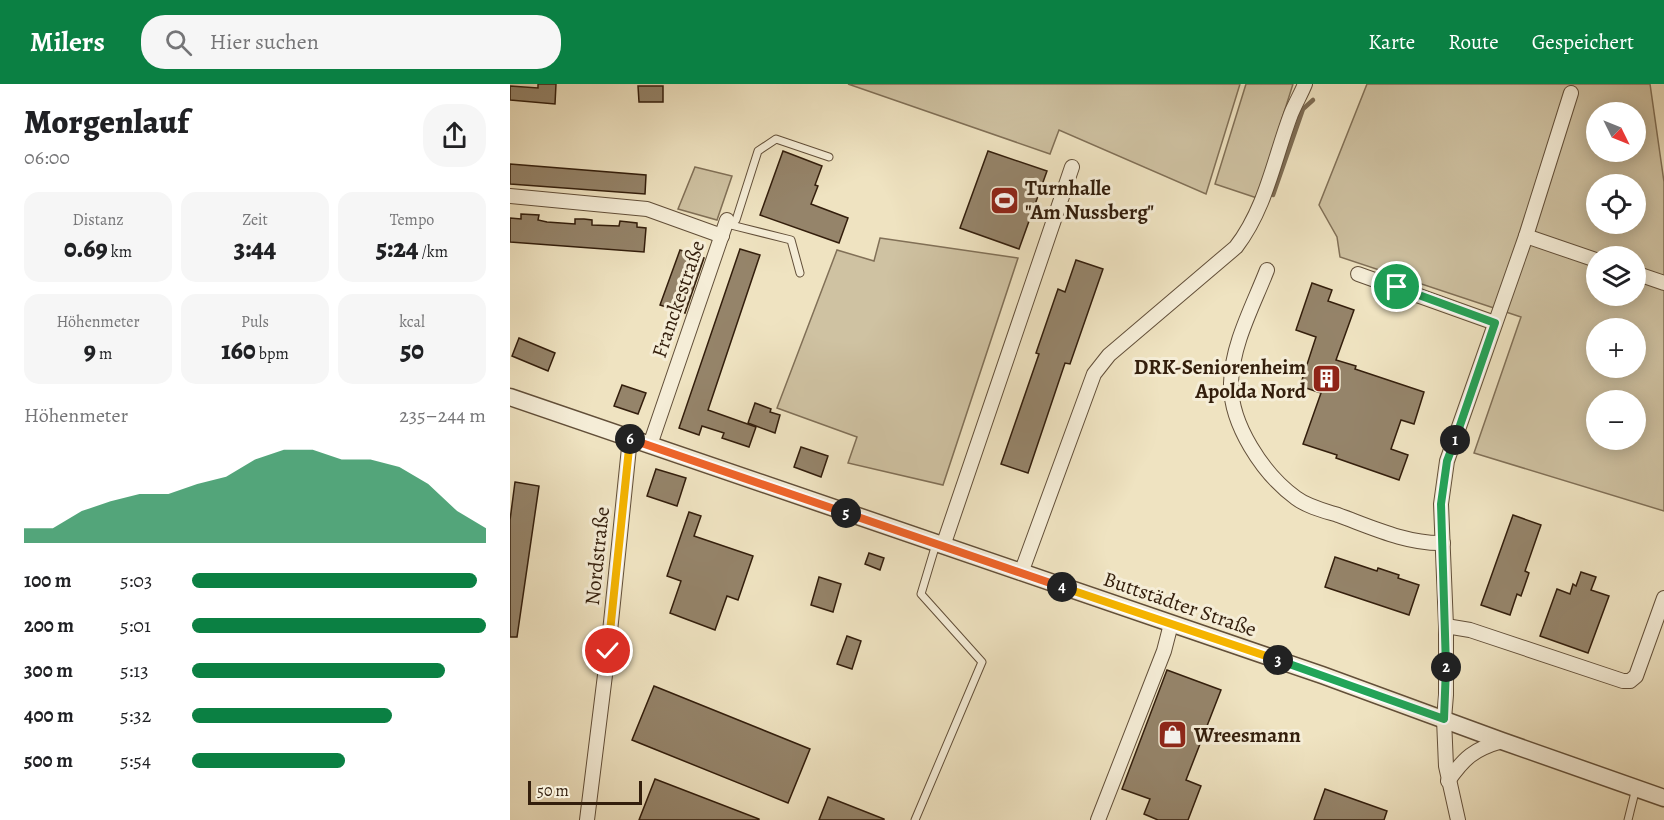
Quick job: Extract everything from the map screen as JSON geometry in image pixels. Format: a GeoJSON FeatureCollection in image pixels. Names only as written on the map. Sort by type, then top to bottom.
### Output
{"type":"FeatureCollection","features":[{"type":"Feature","properties":{"kind":"street"},"geometry":{"type":"LineString","coordinates":[[1021,573],[1094,374],[1109,355],[1236,247],[1245,235],[1264,198],[1292,112],[1305,84]]}},
{"type":"Feature","properties":{"kind":"street"},"geometry":{"type":"LineString","coordinates":[[1458,820],[1448,781],[1444,719],[1446,626],[1441,504],[1447,461],[1526,236],[1572,89]]}},
{"type":"Feature","properties":{"kind":"street"},"geometry":{"type":"LineString","coordinates":[[940,545],[1072,166]]}},
{"type":"Feature","properties":{"kind":"street","name":"Franckestraße"},"geometry":{"type":"LineString","coordinates":[[510,196],[647,210],[725,227],[650,446]]}},
{"type":"Feature","properties":{"kind":"street"},"geometry":{"type":"LineString","coordinates":[[1526,236],[1586,257]]}},
{"type":"Feature","properties":{"kind":"street"},"geometry":{"type":"LineString","coordinates":[[1267,270],[1236,350],[1231,383],[1235,409],[1251,449],[1297,499],[1406,538],[1427,543],[1443,543]]}},
{"type":"Feature","properties":{"kind":"street"},"geometry":{"type":"LineString","coordinates":[[1358,274],[1495,323]]}},
{"type":"Feature","properties":{"kind":"street"},"geometry":{"type":"LineString","coordinates":[[1646,277],[1664,284]]}},
{"type":"Feature","properties":{"kind":"street","name":"Buttstädter Straße"},"geometry":{"type":"LineString","coordinates":[[510,397],[1323,675],[1664,798]]}},
{"type":"Feature","properties":{"kind":"street","name":"Nordstraße"},"geometry":{"type":"LineString","coordinates":[[587,820],[608,651],[630,438]]}},
{"type":"Feature","properties":{"kind":"street"},"geometry":{"type":"LineString","coordinates":[[1446,626],[1470,630],[1623,681],[1630,681],[1636,676],[1664,598]]}},
{"type":"Feature","properties":{"kind":"street"},"geometry":{"type":"LineString","coordinates":[[1098,820],[1164,651],[1171,624]]}},
{"type":"Feature","properties":{"kind":"street"},"geometry":{"type":"LineString","coordinates":[[1448,781],[1460,765],[1478,749],[1502,741]]}},
{"type":"Feature","properties":{"kind":"lane"},"geometry":{"type":"LineString","coordinates":[[725,227],[736,220],[758,151],[776,139],[829,157]]}},
{"type":"Feature","properties":{"kind":"lane"},"geometry":{"type":"LineString","coordinates":[[725,227],[791,240],[800,273]]}},
{"type":"Feature","properties":{"kind":"lane"},"geometry":{"type":"LineString","coordinates":[[915,820],[982,662],[921,594],[940,545]]}},
{"type":"Feature","properties":{"kind":"lane"},"geometry":{"type":"LineString","coordinates":[[1628,820],[1636,788]]}},
{"type":"Feature","properties":{"kind":"shaded area"},"geometry":{"type":"Polygon","coordinates":[[[848,84],[1240,84],[1206,194],[1059,130],[1050,154],[848,84]]]}},
{"type":"Feature","properties":{"kind":"shaded area"},"geometry":{"type":"Polygon","coordinates":[[[1246,84],[1293,84],[1257,198],[1215,184],[1246,84]]]}},
{"type":"Feature","properties":{"kind":"shaded area"},"geometry":{"type":"Polygon","coordinates":[[[1367,84],[1650,84],[1664,182],[1664,511],[1474,453],[1521,317],[1340,257],[1337,237],[1319,205],[1367,84]]]}},
{"type":"Feature","properties":{"kind":"shaded area"},"geometry":{"type":"Polygon","coordinates":[[[695,167],[732,176],[717,220],[678,209],[695,167]]]}},
{"type":"Feature","properties":{"kind":"shaded area"},"geometry":{"type":"Polygon","coordinates":[[[880,238],[1018,258],[943,485],[848,463],[857,437],[777,408],[837,250],[874,261],[880,238]]]}},
{"type":"Feature","properties":{"kind":"building"},"geometry":{"type":"Polygon","coordinates":[[[538,84],[556,84],[555,104],[510,100],[510,86],[538,88],[538,84]]]}},
{"type":"Feature","properties":{"kind":"building"},"geometry":{"type":"Polygon","coordinates":[[[638,86],[663,86],[663,102],[639,102],[638,86]]]}},
{"type":"Feature","properties":{"kind":"building"},"geometry":{"type":"Polygon","coordinates":[[[783,151],[822,166],[811,204],[848,218],[839,243],[760,215],[783,151]]]}},
{"type":"Feature","properties":{"kind":"building","name":"Turnhalle \"Am Nussberg\""},"geometry":{"type":"Polygon","coordinates":[[[988,151],[1047,171],[1019,249],[960,228],[988,151]]]}},
{"type":"Feature","properties":{"kind":"building"},"geometry":{"type":"Polygon","coordinates":[[[510,164],[646,175],[645,194],[510,184],[510,164]]]}},
{"type":"Feature","properties":{"kind":"building"},"geometry":{"type":"Polygon","coordinates":[[[521,214],[539,215],[538,220],[547,222],[575,224],[575,219],[584,219],[592,220],[592,225],[619,226],[620,221],[637,223],[637,227],[646,228],[644,252],[510,242],[510,218],[521,219],[521,214]]]}},
{"type":"Feature","properties":{"kind":"building"},"geometry":{"type":"Polygon","coordinates":[[[740,249],[760,255],[708,410],[756,427],[749,447],[722,438],[724,433],[702,426],[699,435],[679,428],[740,249]]]}},
{"type":"Feature","properties":{"kind":"building"},"geometry":{"type":"Polygon","coordinates":[[[680,250],[704,258],[685,313],[660,305],[680,250]]]}},
{"type":"Feature","properties":{"kind":"building"},"geometry":{"type":"Polygon","coordinates":[[[1076,260],[1103,269],[1070,364],[1065,363],[1028,473],[1001,464],[1039,354],[1036,353],[1058,289],[1065,292],[1076,260]]]}},
{"type":"Feature","properties":{"kind":"building","name":"DRK-Seniorenheim Apolda Nord"},"geometry":{"type":"Polygon","coordinates":[[[1312,283],[1332,290],[1328,301],[1354,310],[1336,360],[1356,366],[1355,369],[1424,392],[1414,424],[1401,420],[1391,449],[1408,455],[1399,480],[1303,444],[1321,393],[1300,386],[1316,337],[1296,330],[1312,283]]]}},
{"type":"Feature","properties":{"kind":"building"},"geometry":{"type":"Polygon","coordinates":[[[519,338],[555,353],[548,371],[512,356],[519,338]]]}},
{"type":"Feature","properties":{"kind":"building"},"geometry":{"type":"Polygon","coordinates":[[[622,385],[646,393],[638,414],[614,406],[622,385]]]}},
{"type":"Feature","properties":{"kind":"building"},"geometry":{"type":"Polygon","coordinates":[[[755,403],[780,415],[775,433],[748,423],[755,403]]]}},
{"type":"Feature","properties":{"kind":"building"},"geometry":{"type":"Polygon","coordinates":[[[801,447],[828,456],[821,477],[794,467],[801,447]]]}},
{"type":"Feature","properties":{"kind":"building"},"geometry":{"type":"Polygon","coordinates":[[[656,469],[686,478],[677,506],[647,496],[656,469]]]}},
{"type":"Feature","properties":{"kind":"building"},"geometry":{"type":"Polygon","coordinates":[[[515,482],[539,486],[517,637],[510,637],[510,520],[515,482]]]}},
{"type":"Feature","properties":{"kind":"building"},"geometry":{"type":"Polygon","coordinates":[[[689,512],[701,516],[694,536],[753,556],[738,600],[727,596],[715,630],[670,613],[681,581],[667,576],[689,512]]]}},
{"type":"Feature","properties":{"kind":"building"},"geometry":{"type":"Polygon","coordinates":[[[1513,515],[1541,525],[1525,571],[1529,573],[1521,596],[1517,594],[1510,615],[1481,605],[1513,515]]]}},
{"type":"Feature","properties":{"kind":"building"},"geometry":{"type":"Polygon","coordinates":[[[869,553],[884,558],[880,570],[865,564],[869,553]]]}},
{"type":"Feature","properties":{"kind":"building"},"geometry":{"type":"Polygon","coordinates":[[[1335,557],[1377,571],[1378,568],[1399,575],[1398,578],[1419,585],[1409,615],[1325,587],[1335,557]]]}},
{"type":"Feature","properties":{"kind":"building"},"geometry":{"type":"Polygon","coordinates":[[[1581,572],[1596,577],[1591,590],[1609,596],[1588,653],[1540,636],[1557,589],[1570,594],[1581,572]]]}},
{"type":"Feature","properties":{"kind":"building"},"geometry":{"type":"Polygon","coordinates":[[[819,577],[841,584],[833,612],[811,605],[819,577]]]}},
{"type":"Feature","properties":{"kind":"building"},"geometry":{"type":"Polygon","coordinates":[[[847,636],[861,641],[852,669],[837,664],[847,636]]]}},
{"type":"Feature","properties":{"kind":"building","name":"Wreesmann"},"geometry":{"type":"Polygon","coordinates":[[[1167,670],[1221,690],[1186,780],[1201,786],[1188,820],[1158,820],[1144,814],[1150,799],[1122,789],[1167,670]]]}},
{"type":"Feature","properties":{"kind":"building"},"geometry":{"type":"Polygon","coordinates":[[[654,686],[810,749],[788,803],[632,740],[654,686]]]}},
{"type":"Feature","properties":{"kind":"building"},"geometry":{"type":"Polygon","coordinates":[[[655,779],[759,819],[759,820],[639,820],[655,779]]]}},
{"type":"Feature","properties":{"kind":"building"},"geometry":{"type":"Polygon","coordinates":[[[1325,789],[1387,811],[1384,820],[1314,820],[1325,789]]]}},
{"type":"Feature","properties":{"kind":"building"},"geometry":{"type":"Polygon","coordinates":[[[828,797],[884,819],[884,820],[819,820],[828,797]]]}},
{"type":"Feature","properties":{"kind":"waterway"},"geometry":{"type":"LineString","coordinates":[[1273,195],[1303,109],[1313,100]]}},
{"type":"Feature","properties":{"kind":"place","name":"Turnhalle \"Am Nussberg\""},"geometry":{"type":"Point","coordinates":[1004,200]}},
{"type":"Feature","properties":{"kind":"place","name":"DRK-Seniorenheim Apolda Nord"},"geometry":{"type":"Point","coordinates":[1327,379]}},
{"type":"Feature","properties":{"kind":"place","name":"Wreesmann"},"geometry":{"type":"Point","coordinates":[1173,735]}},
{"type":"Feature","properties":{"kind":"route"},"geometry":{"type":"LineString","coordinates":[[608,651],[630,438],[1323,675],[1444,719],[1446,626],[1441,504],[1447,461],[1495,323],[1397,287]]}}]}
